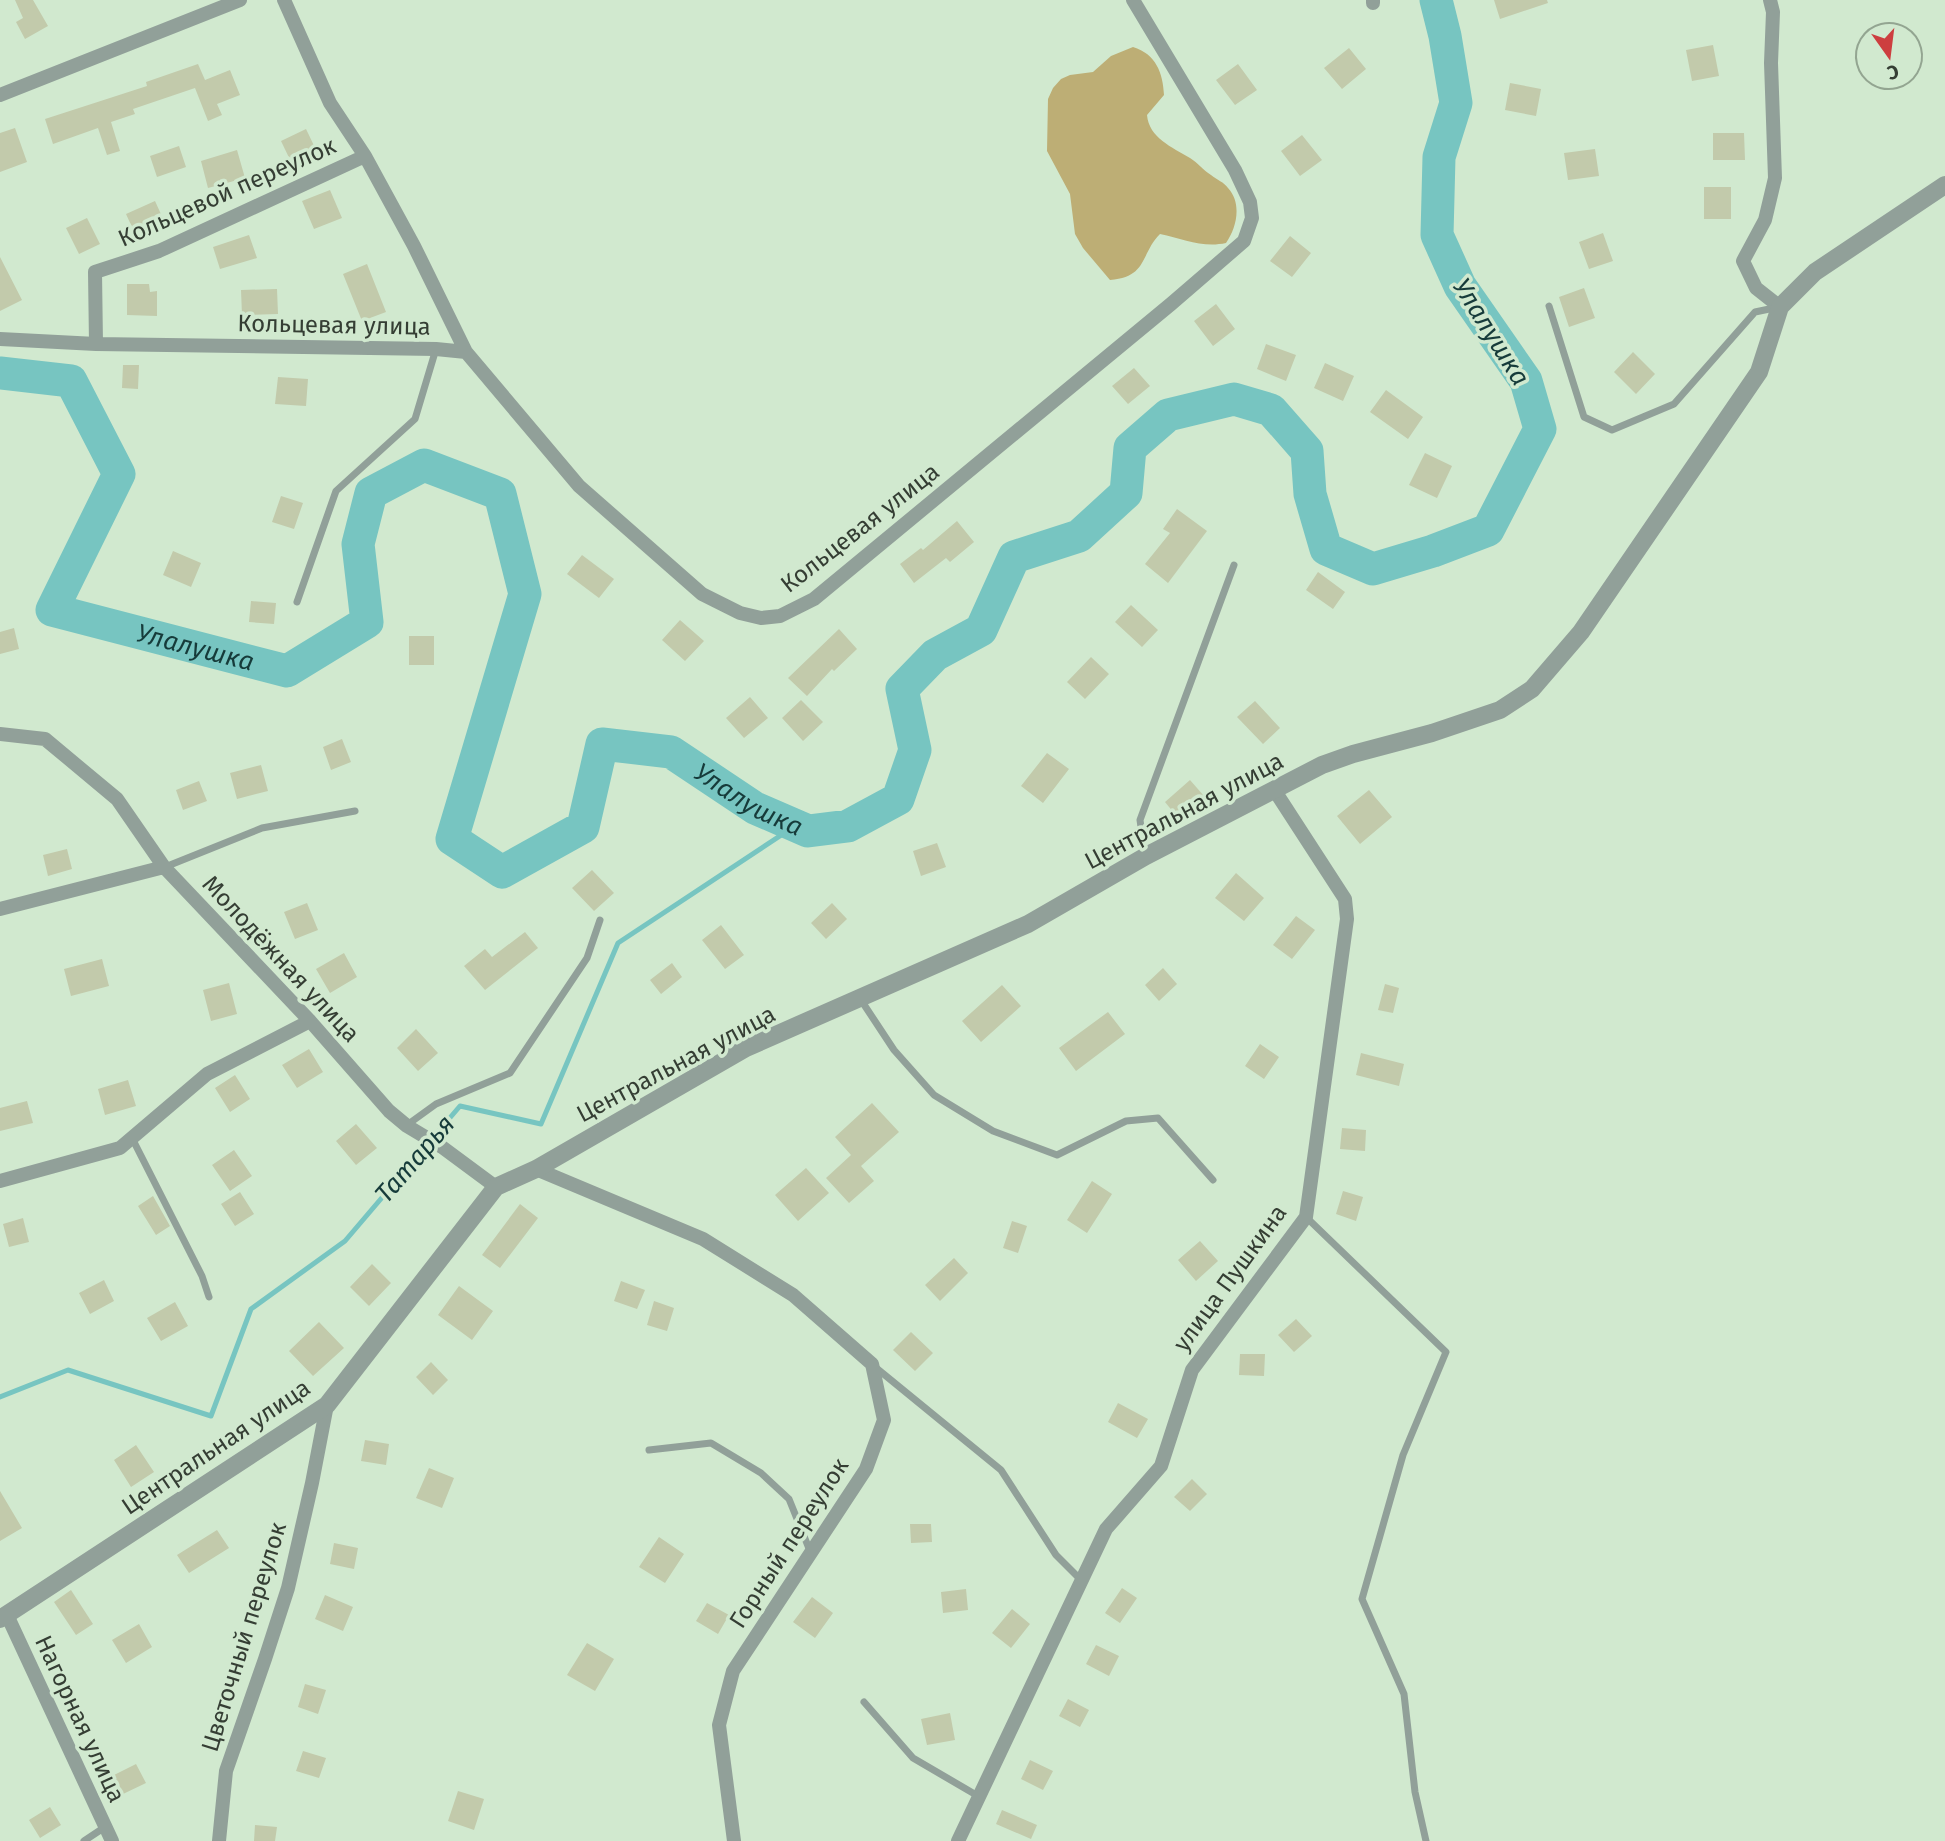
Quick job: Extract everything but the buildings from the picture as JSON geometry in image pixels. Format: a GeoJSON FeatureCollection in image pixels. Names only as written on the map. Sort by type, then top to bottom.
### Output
{"type":"FeatureCollection","features":[{"type":"Feature","properties":{"kind":"street"},"geometry":{"type":"LineString","coordinates":[[0,95],[240,0]]}},
{"type":"Feature","properties":{"kind":"street"},"geometry":{"type":"LineString","coordinates":[[284,0],[330,103],[365,156],[414,246],[466,352]]}},
{"type":"Feature","properties":{"kind":"street","name":"Кольцевая улица"},"geometry":{"type":"LineString","coordinates":[[0,339],[96,344],[436,349],[466,352],[579,486],[702,594],[740,613],[761,618],[780,616],[795,611],[814,599],[875,550],[1244,241],[1252,218],[1250,202],[1235,170],[1133,0]]}},
{"type":"Feature","properties":{"kind":"street"},"geometry":{"type":"LineString","coordinates":[[1770,0],[1773,12],[1771,63],[1775,178],[1765,220],[1743,261],[1756,288],[1780,307],[1815,272],[1945,185]]}},
{"type":"Feature","properties":{"kind":"street","name":"Кольцевой переулок"},"geometry":{"type":"LineString","coordinates":[[96,344],[95,272],[159,251],[365,156]]}},
{"type":"Feature","properties":{"kind":"street","name":"Центральная улица"},"geometry":{"type":"LineString","coordinates":[[3,1617],[327,1405],[496,1187],[536,1169],[746,1048],[1028,925],[1146,856],[1322,765],[1500,710],[1532,689],[1581,632],[1759,372],[1780,307]]}},
{"type":"Feature","properties":{"kind":"street","name":"Молодёжная улица"},"geometry":{"type":"LineString","coordinates":[[0,734],[45,739],[117,799],[164,867],[310,1021],[389,1111],[496,1187]]}},
{"type":"Feature","properties":{"kind":"street","name":"улица Пушкина"},"geometry":{"type":"LineString","coordinates":[[958,1841],[1106,1529],[1161,1466],[1192,1370],[1306,1217],[1347,919],[1345,899],[1275,790]]}},
{"type":"Feature","properties":{"kind":"street"},"geometry":{"type":"LineString","coordinates":[[0,909],[164,867]]}},
{"type":"Feature","properties":{"kind":"street"},"geometry":{"type":"LineString","coordinates":[[0,1181],[120,1147],[206,1074],[310,1021]]}},
{"type":"Feature","properties":{"kind":"street"},"geometry":{"type":"LineString","coordinates":[[536,1169],[704,1239],[793,1295],[872,1364]]}},
{"type":"Feature","properties":{"kind":"street","name":"Горный переулок"},"geometry":{"type":"LineString","coordinates":[[734,1841],[719,1725],[733,1671],[866,1469],[884,1420],[872,1364]]}},
{"type":"Feature","properties":{"kind":"street","name":"Цветочный переулок"},"geometry":{"type":"LineString","coordinates":[[219,1841],[226,1771],[288,1588],[327,1405]]}},
{"type":"Feature","properties":{"kind":"street","name":"Нагорная улица"},"geometry":{"type":"LineString","coordinates":[[3,1617],[112,1841]]}},
{"type":"Feature","properties":{"kind":"lane"},"geometry":{"type":"LineString","coordinates":[[1549,306],[1584,417],[1612,429],[1674,404],[1755,312],[1780,307]]}},
{"type":"Feature","properties":{"kind":"lane"},"geometry":{"type":"LineString","coordinates":[[296,602],[336,491],[415,419],[436,349]]}},
{"type":"Feature","properties":{"kind":"lane"},"geometry":{"type":"LineString","coordinates":[[1146,856],[1140,820],[1234,565]]}},
{"type":"Feature","properties":{"kind":"lane"},"geometry":{"type":"LineString","coordinates":[[164,867],[262,828],[355,811]]}},
{"type":"Feature","properties":{"kind":"lane"},"geometry":{"type":"LineString","coordinates":[[412,1129],[436,1104],[510,1073],[587,958],[600,920]]}},
{"type":"Feature","properties":{"kind":"lane"},"geometry":{"type":"LineString","coordinates":[[861,999],[894,1050],[934,1095],[993,1131],[1057,1155],[1126,1121],[1158,1118],[1213,1180]]}},
{"type":"Feature","properties":{"kind":"lane"},"geometry":{"type":"LineString","coordinates":[[132,1137],[202,1276],[209,1297]]}},
{"type":"Feature","properties":{"kind":"lane"},"geometry":{"type":"LineString","coordinates":[[1306,1217],[1446,1352],[1403,1455],[1362,1599],[1404,1694],[1415,1792],[1426,1841]]}},
{"type":"Feature","properties":{"kind":"lane"},"geometry":{"type":"LineString","coordinates":[[872,1364],[1002,1470],[1056,1555],[1081,1581]]}},
{"type":"Feature","properties":{"kind":"lane"},"geometry":{"type":"LineString","coordinates":[[649,1450],[711,1443],[761,1473],[789,1499],[810,1552]]}},
{"type":"Feature","properties":{"kind":"lane"},"geometry":{"type":"LineString","coordinates":[[864,1702],[913,1758],[978,1796]]}},
{"type":"Feature","properties":{"kind":"lane"},"geometry":{"type":"LineString","coordinates":[[84,1841],[105,1827]]}},
{"type":"Feature","properties":{"kind":"shaded area"},"geometry":{"type":"Polygon","coordinates":[[[1133,47],[1153,59],[1162,79],[1164,95],[1147,115],[1152,130],[1162,141],[1193,160],[1226,186],[1235,201],[1236,215],[1233,230],[1226,243],[1201,244],[1160,234],[1137,269],[1122,278],[1110,280],[1083,248],[1075,234],[1070,194],[1047,151],[1048,99],[1061,79],[1093,72],[1111,56],[1133,47]]]}},
{"type":"Feature","properties":{"kind":"waterway","name":"Улалушка"},"geometry":{"type":"LineString","coordinates":[[0,373],[71,381],[119,474],[52,610],[287,671],[367,622],[358,544],[371,493],[424,465],[500,494],[525,594],[452,839],[502,872],[583,827],[602,744],[671,752],[755,808],[808,831],[848,826],[898,799],[915,750],[902,689],[935,655],[981,630],[1014,557],[1079,536],[1126,493],[1130,448],[1168,415],[1234,399],[1271,410],[1307,451],[1310,494],[1326,549],[1373,569],[1433,551],[1488,530],[1540,429],[1526,381],[1460,286],[1437,235],[1439,157],[1456,103],[1436,0]]}},
{"type":"Feature","properties":{"kind":"waterway","name":"Татарья"},"geometry":{"type":"LineString","coordinates":[[0,1397],[68,1370],[211,1416],[251,1309],[345,1241],[460,1106],[541,1124],[618,943],[795,826]]}}]}
